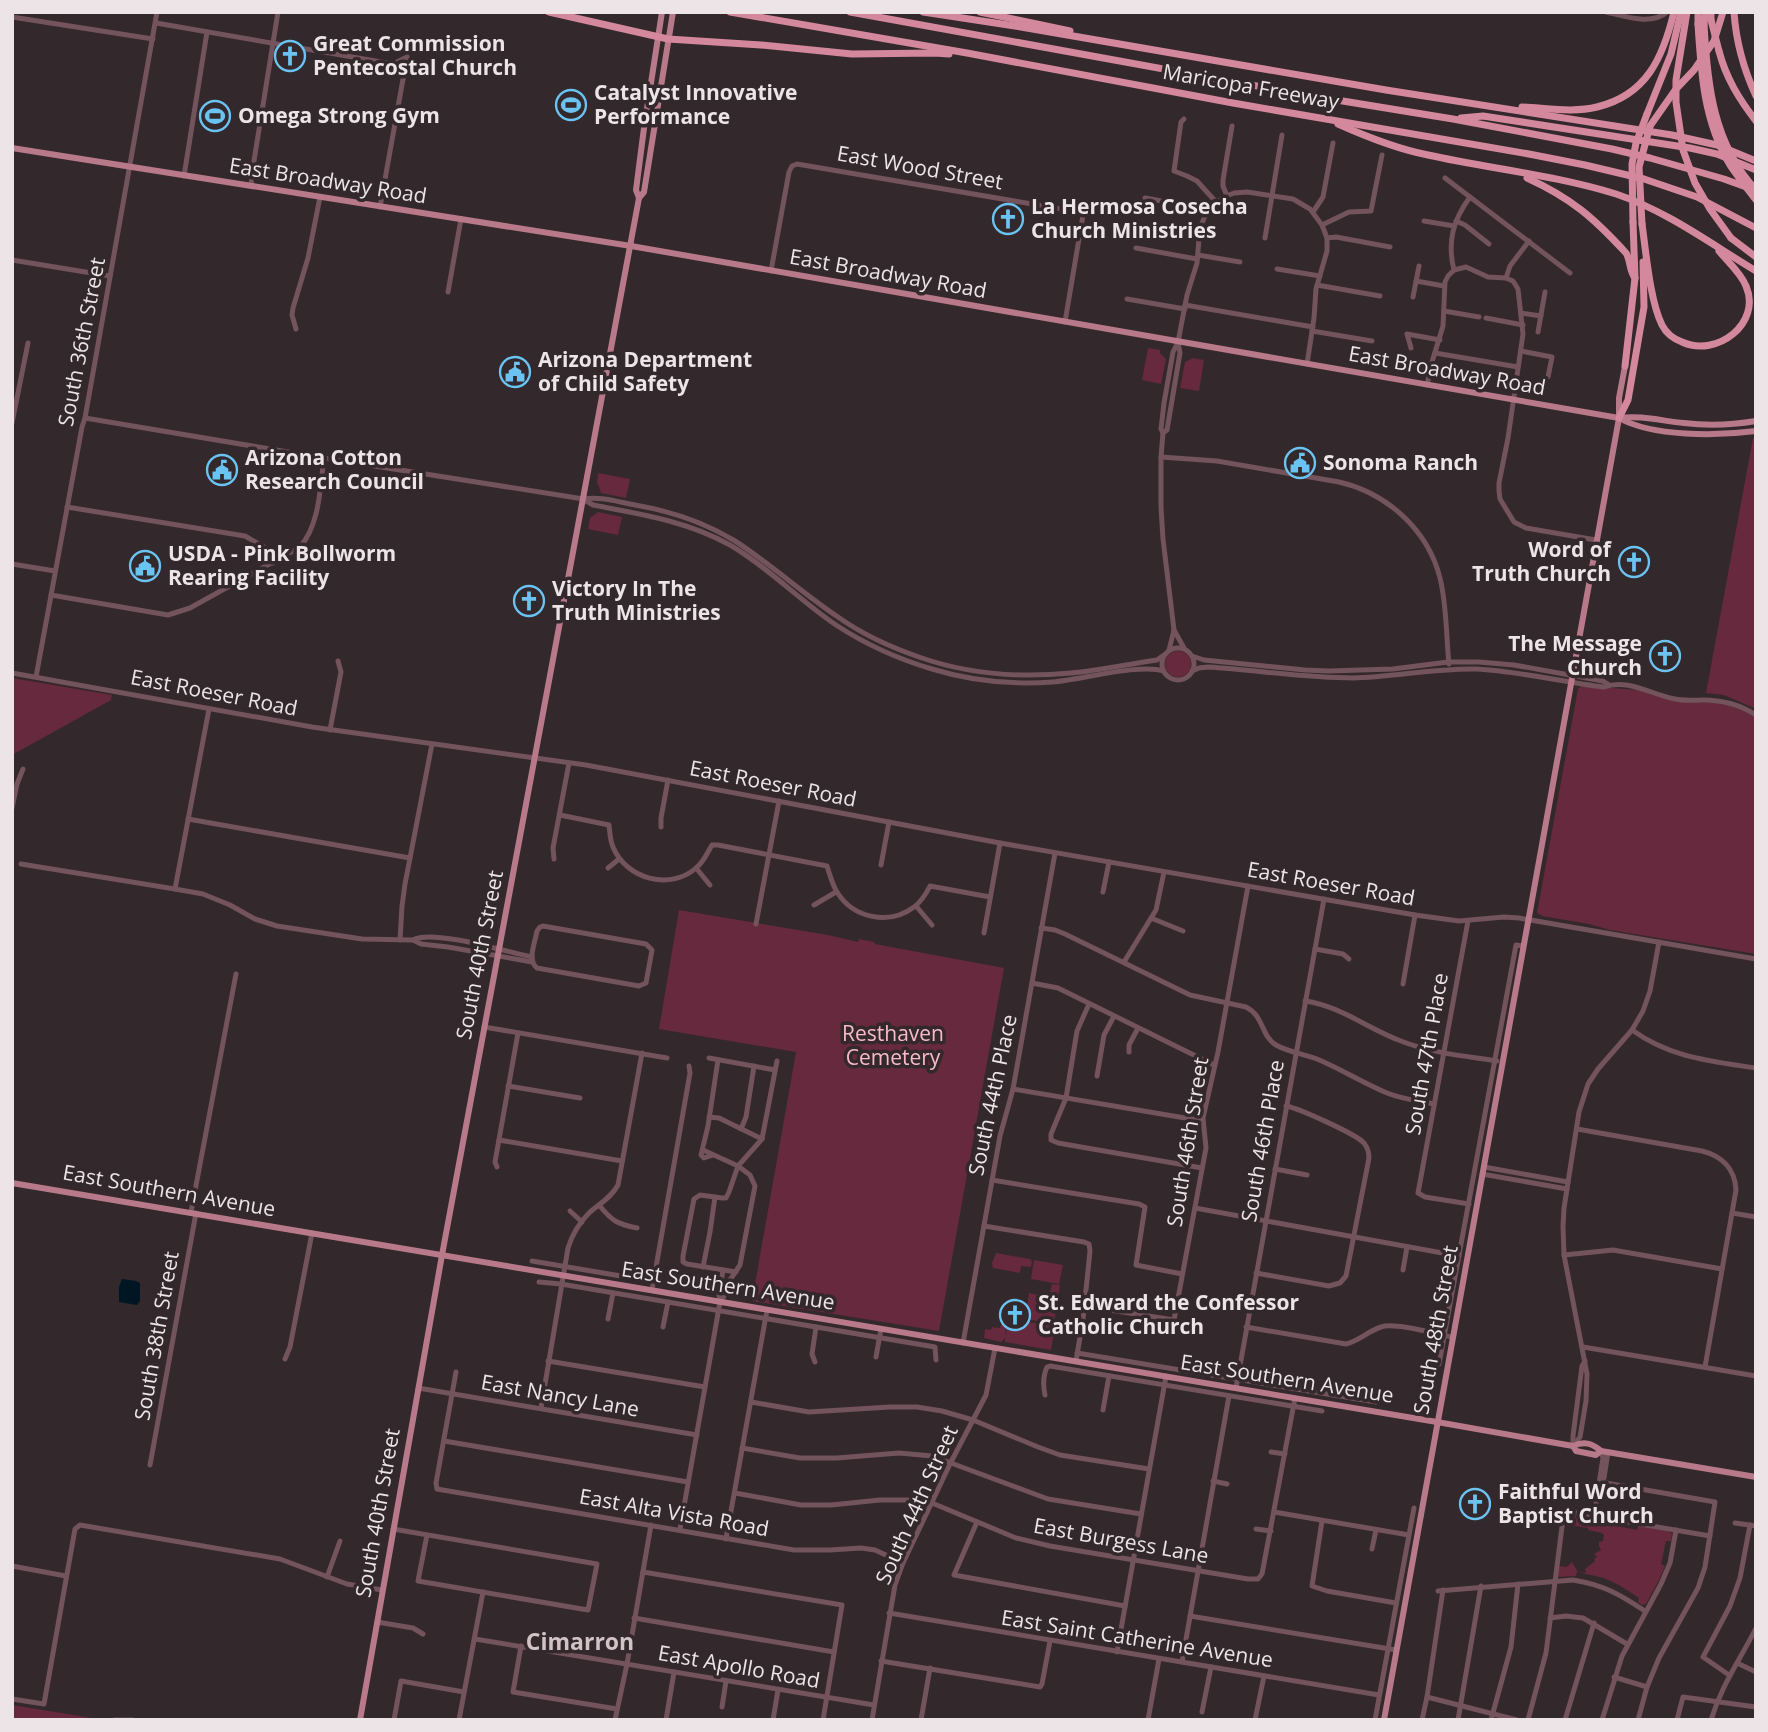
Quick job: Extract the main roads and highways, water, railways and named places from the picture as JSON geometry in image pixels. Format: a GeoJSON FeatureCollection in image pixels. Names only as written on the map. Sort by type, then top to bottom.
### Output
{"type":"FeatureCollection","features":[{"type":"Feature","properties":{"kind":"highway"},"geometry":{"type":"LineString","coordinates":[[549,12],[668,38],[870,55],[967,53]]}},
{"type":"Feature","properties":{"kind":"highway","name":"Maricopa Freeway"},"geometry":{"type":"LineString","coordinates":[[730,12],[1529,154],[1644,179],[1696,197],[1756,228]]}},
{"type":"Feature","properties":{"kind":"highway","name":"Maricopa Freeway"},"geometry":{"type":"LineString","coordinates":[[850,12],[1453,119],[1650,158],[1756,191]]}},
{"type":"Feature","properties":{"kind":"highway"},"geometry":{"type":"LineString","coordinates":[[923,12],[1672,135],[1717,145],[1756,161]]}},
{"type":"Feature","properties":{"kind":"highway"},"geometry":{"type":"LineString","coordinates":[[980,12],[1111,43]]}},
{"type":"Feature","properties":{"kind":"highway"},"geometry":{"type":"LineString","coordinates":[[1485,104],[1596,108],[1625,96],[1644,80],[1657,63],[1674,12]]}},
{"type":"Feature","properties":{"kind":"highway","name":"South 48th Street"},"geometry":{"type":"LineString","coordinates":[[1625,366],[1635,278],[1632,164],[1636,144],[1671,54],[1681,12]]}},
{"type":"Feature","properties":{"kind":"highway"},"geometry":{"type":"LineString","coordinates":[[1687,12],[1676,79],[1676,102],[1683,150],[1695,183],[1710,209],[1731,238],[1756,257]]}},
{"type":"Feature","properties":{"kind":"highway"},"geometry":{"type":"LineString","coordinates":[[1698,12],[1701,74],[1706,105],[1730,164],[1756,200]]}},
{"type":"Feature","properties":{"kind":"highway"},"geometry":{"type":"LineString","coordinates":[[1705,12],[1723,67],[1740,102],[1756,121]]}},
{"type":"Feature","properties":{"kind":"highway","name":"South 48th Street"},"geometry":{"type":"LineString","coordinates":[[1619,418],[1628,400],[1644,307],[1639,167],[1650,126],[1714,41],[1723,12]]}},
{"type":"Feature","properties":{"kind":"highway"},"geometry":{"type":"LineString","coordinates":[[1734,12],[1738,46],[1756,96]]}},
{"type":"Feature","properties":{"kind":"highway"},"geometry":{"type":"LineString","coordinates":[[1709,18],[1706,63],[1710,95],[1718,125],[1732,157],[1756,191]]}},
{"type":"Feature","properties":{"kind":"highway"},"geometry":{"type":"LineString","coordinates":[[1453,119],[1483,116],[1668,144],[1717,154],[1756,170]]}},
{"type":"Feature","properties":{"kind":"highway"},"geometry":{"type":"LineString","coordinates":[[1328,119],[1365,136],[1425,155],[1576,183],[1629,199],[1679,223],[1756,271]]}},
{"type":"Feature","properties":{"kind":"highway"},"geometry":{"type":"LineString","coordinates":[[1514,172],[1548,188],[1594,219],[1626,253],[1631,274],[1635,278]]}},
{"type":"Feature","properties":{"kind":"highway"},"geometry":{"type":"LineString","coordinates":[[1642,224],[1656,311],[1663,328],[1674,339],[1691,346],[1708,347],[1721,343],[1734,334],[1747,310],[1749,299],[1741,276],[1714,246]]}},
{"type":"Feature","properties":{"kind":"main road","name":"South 40th Street"},"geometry":{"type":"LineString","coordinates":[[360,1720],[442,1255],[631,246],[639,198],[636,190],[662,12]]}},
{"type":"Feature","properties":{"kind":"main road","name":"South 40th Street"},"geometry":{"type":"LineString","coordinates":[[639,198],[644,192],[673,12]]}},
{"type":"Feature","properties":{"kind":"main road","name":"East Broadway Road"},"geometry":{"type":"LineString","coordinates":[[12,148],[631,246],[1619,418],[1631,425],[1705,435],[1756,431]]}},
{"type":"Feature","properties":{"kind":"main road","name":"South 48th Street"},"geometry":{"type":"LineString","coordinates":[[1384,1720],[1392,1650],[1483,1170],[1499,1061],[1523,946],[1619,418],[1619,398],[1625,366]]}},
{"type":"Feature","properties":{"kind":"main road"},"geometry":{"type":"LineString","coordinates":[[1619,418],[1634,416],[1714,425],[1756,421]]}},
{"type":"Feature","properties":{"kind":"main road","name":"East Southern Avenue"},"geometry":{"type":"LineString","coordinates":[[12,1183],[1573,1446]]}},
{"type":"Feature","properties":{"kind":"main road"},"geometry":{"type":"LineString","coordinates":[[1605,1451],[1596,1455],[1576,1451],[1573,1446],[1581,1443],[1594,1445],[1605,1451],[1756,1477]]}},
{"type":"Feature","properties":{"kind":"water"},"geometry":{"type":"Polygon","coordinates":[[[122,1279],[140,1283],[140,1301],[137,1305],[119,1302],[122,1279]]]}},
{"type":"Feature","properties":{"kind":"place","name":"Great Commission Pentecostal Church"},"geometry":{"type":"Point","coordinates":[290,56]}},
{"type":"Feature","properties":{"kind":"place","name":"Catalyst Innovative Performance"},"geometry":{"type":"Point","coordinates":[571,105]}},
{"type":"Feature","properties":{"kind":"place","name":"Omega Strong Gym"},"geometry":{"type":"Point","coordinates":[215,116]}},
{"type":"Feature","properties":{"kind":"place","name":"La Hermosa Cosecha Church Ministries"},"geometry":{"type":"Point","coordinates":[1008,219]}},
{"type":"Feature","properties":{"kind":"place","name":"Arizona Department of Child Safety"},"geometry":{"type":"Point","coordinates":[515,372]}},
{"type":"Feature","properties":{"kind":"place","name":"Sonoma Ranch"},"geometry":{"type":"Point","coordinates":[1300,463]}},
{"type":"Feature","properties":{"kind":"place","name":"Arizona Cotton Research Council"},"geometry":{"type":"Point","coordinates":[222,470]}},
{"type":"Feature","properties":{"kind":"place","name":"Word of Truth Church"},"geometry":{"type":"Point","coordinates":[1634,562]}},
{"type":"Feature","properties":{"kind":"place","name":"USDA - Pink Bollworm Rearing Facility"},"geometry":{"type":"Point","coordinates":[145,566]}},
{"type":"Feature","properties":{"kind":"place","name":"Victory In The Truth Ministries"},"geometry":{"type":"Point","coordinates":[529,601]}},
{"type":"Feature","properties":{"kind":"place","name":"The Message Church"},"geometry":{"type":"Point","coordinates":[1665,656]}},
{"type":"Feature","properties":{"kind":"place","name":"St. Edward the Confessor Catholic Church"},"geometry":{"type":"Point","coordinates":[1015,1315]}},
{"type":"Feature","properties":{"kind":"place","name":"Faithful Word Baptist Church"},"geometry":{"type":"Point","coordinates":[1475,1504]}},
{"type":"Feature","properties":{"kind":"district","name":"Cimarron"},"geometry":{"type":"Point","coordinates":[580,1642]}},
{"type":"Feature","properties":{"kind":"park label","name":"Resthaven Cemetery"},"geometry":{"type":"Point","coordinates":[893,1046]}}]}
